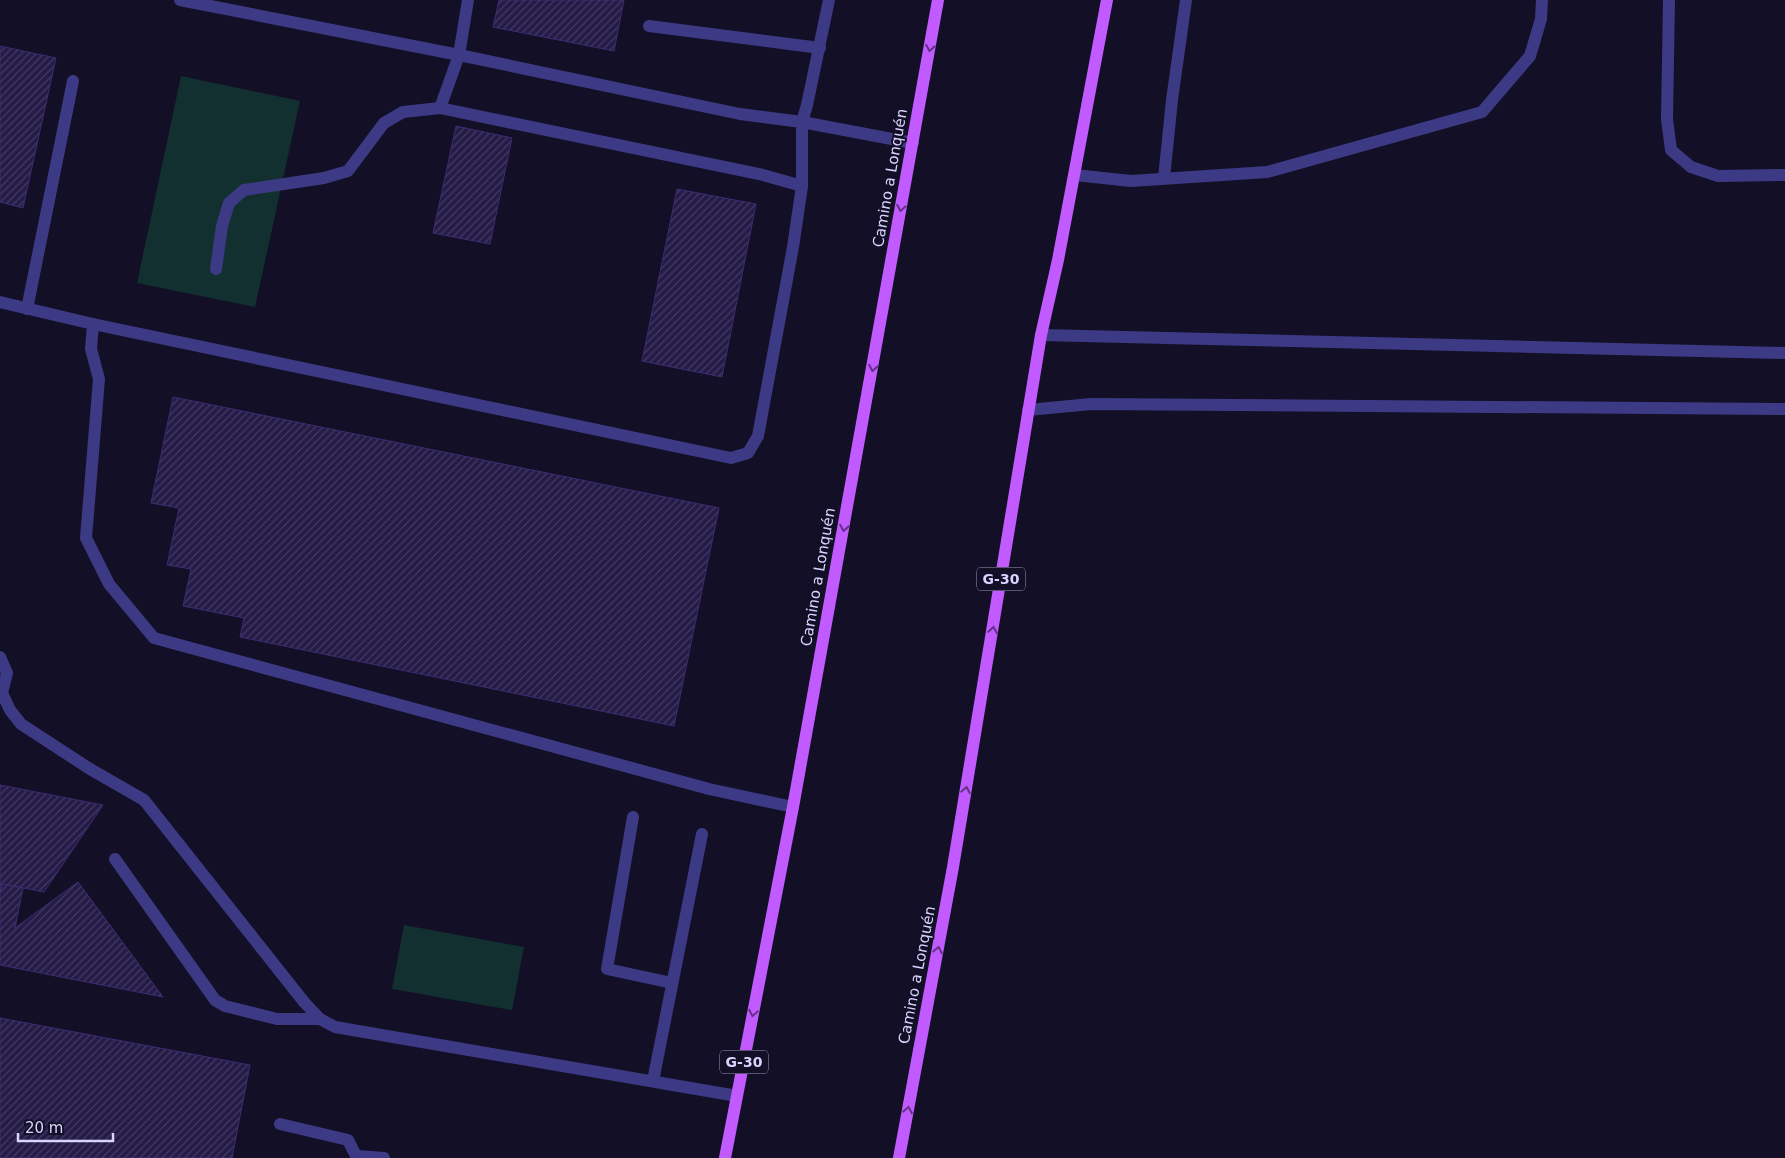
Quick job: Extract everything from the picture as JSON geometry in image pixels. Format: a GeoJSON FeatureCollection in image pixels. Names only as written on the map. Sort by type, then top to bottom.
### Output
{"type":"FeatureCollection","features":[{"type":"Feature","properties":{"kind":"main road","name":"Camino a Lonquén"},"geometry":{"type":"LineString","coordinates":[[725,1158],[793,808],[938,0]]}},
{"type":"Feature","properties":{"kind":"main road","name":"Camino a Lonquén"},"geometry":{"type":"LineString","coordinates":[[899,1158],[954,867],[1041,336],[1075,175],[1107,0]]}},
{"type":"Feature","properties":{"kind":"lane"},"geometry":{"type":"LineString","coordinates":[[180,0],[459,55],[740,114],[802,122],[913,143]]}},
{"type":"Feature","properties":{"kind":"lane"},"geometry":{"type":"LineString","coordinates":[[440,108],[459,55],[468,0]]}},
{"type":"Feature","properties":{"kind":"lane"},"geometry":{"type":"LineString","coordinates":[[0,302],[93,324],[732,458],[748,454],[758,436],[793,247],[802,186],[802,122],[820,48],[829,0]]}},
{"type":"Feature","properties":{"kind":"lane"},"geometry":{"type":"LineString","coordinates":[[1164,178],[1172,100],[1186,0]]}},
{"type":"Feature","properties":{"kind":"lane"},"geometry":{"type":"LineString","coordinates":[[1075,175],[1131,181],[1267,172],[1482,112],[1530,56],[1541,19],[1542,0]]}},
{"type":"Feature","properties":{"kind":"lane"},"geometry":{"type":"LineString","coordinates":[[1669,0],[1667,119],[1671,150],[1691,167],[1718,176],[1785,175]]}},
{"type":"Feature","properties":{"kind":"lane"},"geometry":{"type":"LineString","coordinates":[[649,26],[820,48]]}},
{"type":"Feature","properties":{"kind":"lane"},"geometry":{"type":"LineString","coordinates":[[27,308],[73,81]]}},
{"type":"Feature","properties":{"kind":"lane"},"geometry":{"type":"LineString","coordinates":[[216,269],[222,226],[229,203],[244,190],[324,178],[348,171],[384,123],[403,112],[440,108],[763,175],[802,186]]}},
{"type":"Feature","properties":{"kind":"lane"},"geometry":{"type":"LineString","coordinates":[[93,324],[91,349],[99,379],[86,538],[109,584],[154,638],[709,789],[793,808]]}},
{"type":"Feature","properties":{"kind":"lane"},"geometry":{"type":"LineString","coordinates":[[1041,336],[1785,353]]}},
{"type":"Feature","properties":{"kind":"lane"},"geometry":{"type":"LineString","coordinates":[[1028,410],[1091,404],[1785,409]]}},
{"type":"Feature","properties":{"kind":"lane"},"geometry":{"type":"LineString","coordinates":[[0,657],[8,673],[2,694],[10,710],[21,724],[90,769],[144,800],[304,1002],[320,1019],[335,1027],[737,1096]]}},
{"type":"Feature","properties":{"kind":"lane"},"geometry":{"type":"LineString","coordinates":[[633,817],[607,969],[672,983]]}},
{"type":"Feature","properties":{"kind":"lane"},"geometry":{"type":"LineString","coordinates":[[653,1081],[664,1034],[672,983],[702,834]]}},
{"type":"Feature","properties":{"kind":"lane"},"geometry":{"type":"LineString","coordinates":[[115,859],[215,1000],[224,1006],[276,1020],[320,1019]]}},
{"type":"Feature","properties":{"kind":"lane"},"geometry":{"type":"LineString","coordinates":[[280,1124],[348,1140],[357,1157],[384,1158]]}},
{"type":"Feature","properties":{"kind":"green space"},"geometry":{"type":"Polygon","coordinates":[[[181,76],[300,101],[255,307],[137,283],[181,76]]]}},
{"type":"Feature","properties":{"kind":"green space"},"geometry":{"type":"Polygon","coordinates":[[[404,925],[524,947],[512,1010],[392,989],[404,925]]]}},
{"type":"Feature","properties":{"kind":"building"},"geometry":{"type":"Polygon","coordinates":[[[499,0],[624,0],[614,51],[493,27],[499,0]]]}},
{"type":"Feature","properties":{"kind":"building"},"geometry":{"type":"Polygon","coordinates":[[[0,46],[56,58],[23,208],[0,202],[0,46]]]}},
{"type":"Feature","properties":{"kind":"building"},"geometry":{"type":"Polygon","coordinates":[[[456,126],[512,138],[490,244],[433,233],[456,126]]]}},
{"type":"Feature","properties":{"kind":"building"},"geometry":{"type":"Polygon","coordinates":[[[677,189],[756,204],[722,377],[642,361],[677,189]]]}},
{"type":"Feature","properties":{"kind":"building"},"geometry":{"type":"Polygon","coordinates":[[[173,397],[719,508],[674,726],[240,637],[244,618],[183,606],[191,569],[167,565],[179,508],[151,503],[173,397]]]}},
{"type":"Feature","properties":{"kind":"building"},"geometry":{"type":"Polygon","coordinates":[[[0,785],[103,805],[44,892],[2,884],[0,894],[0,785]]]}},
{"type":"Feature","properties":{"kind":"building"},"geometry":{"type":"Polygon","coordinates":[[[78,882],[163,997],[0,965],[0,894],[2,884],[23,888],[15,928],[78,882]]]}},
{"type":"Feature","properties":{"kind":"building"},"geometry":{"type":"Polygon","coordinates":[[[0,1018],[250,1065],[232,1158],[0,1158],[0,1018]]]}}]}
